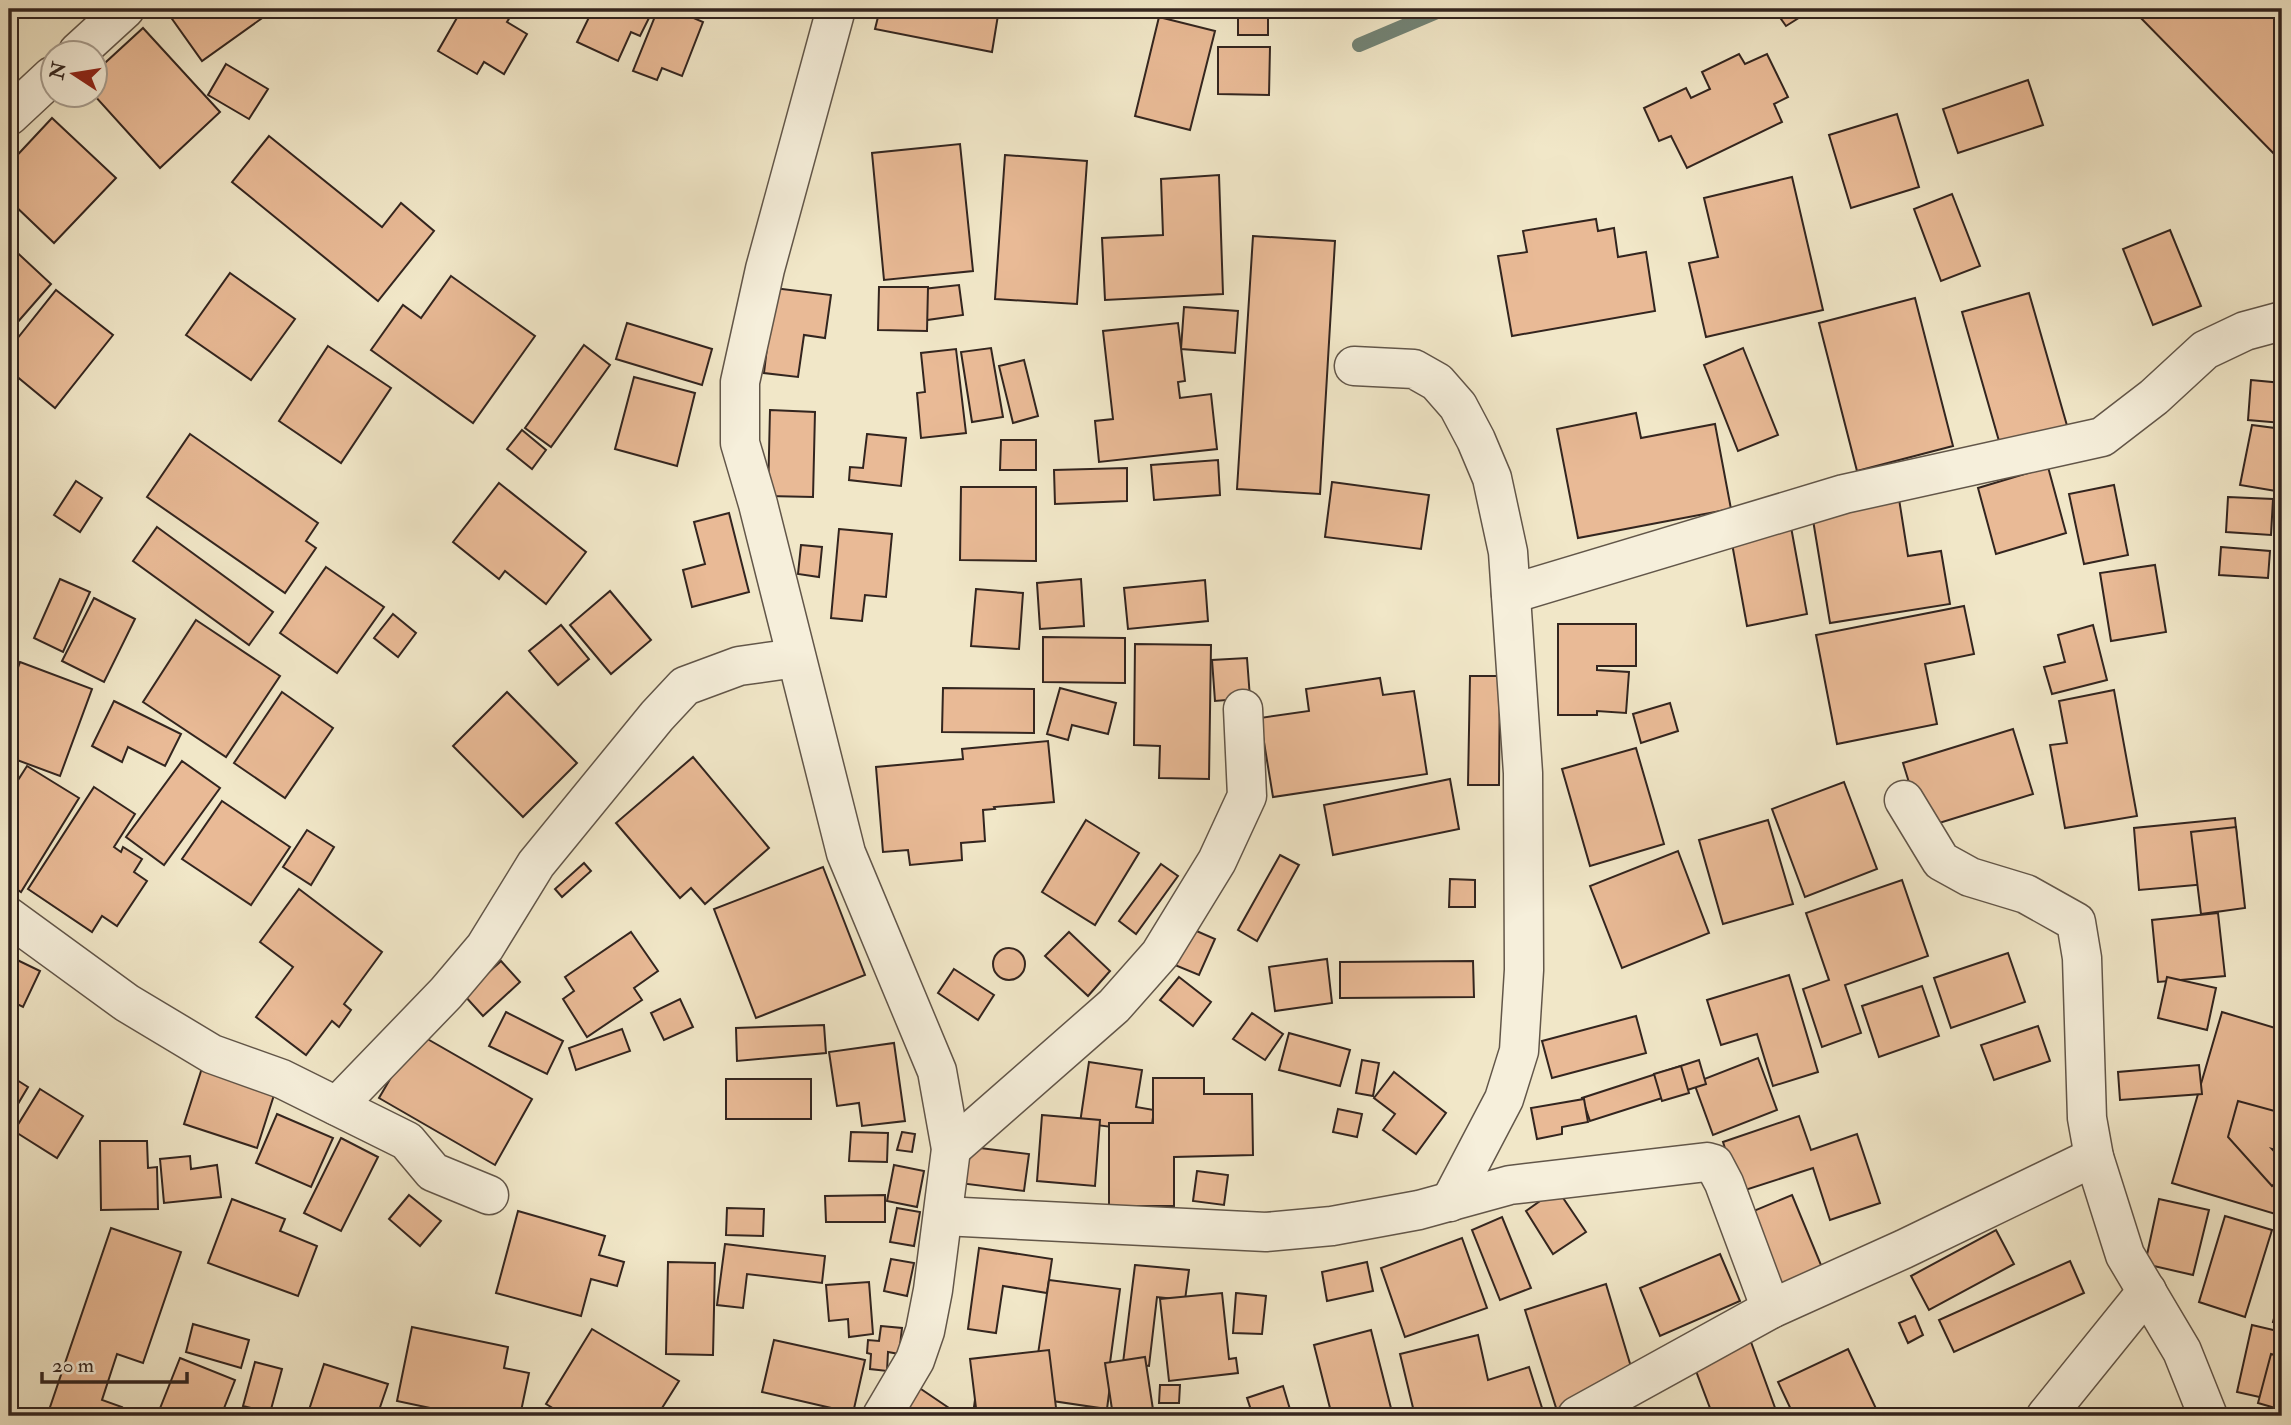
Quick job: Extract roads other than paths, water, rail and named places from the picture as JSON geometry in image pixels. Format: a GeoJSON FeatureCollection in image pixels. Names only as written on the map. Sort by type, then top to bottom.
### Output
{"type":"FeatureCollection","features":[{"type":"Feature","properties":{"kind":"street"},"geometry":{"type":"LineString","coordinates":[[93,38],[125,9]]}},
{"type":"Feature","properties":{"kind":"street"},"geometry":{"type":"LineString","coordinates":[[836,9],[765,269],[740,382],[740,443],[758,504],[846,853],[937,1071],[951,1149],[933,1290],[925,1331],[915,1360],[881,1416]]}},
{"type":"Feature","properties":{"kind":"street"},"geometry":{"type":"LineString","coordinates":[[9,116],[38,89]]}},
{"type":"Feature","properties":{"kind":"street"},"geometry":{"type":"LineString","coordinates":[[1511,594],[1844,494],[2102,437],[2154,397],[2204,350],[2245,331],[2282,321]]}},
{"type":"Feature","properties":{"kind":"street"},"geometry":{"type":"LineString","coordinates":[[1354,366],[1415,369],[1437,382],[1458,406],[1492,478],[1508,552],[1523,774],[1524,971],[1519,1051],[1504,1099],[1450,1202]]}},
{"type":"Feature","properties":{"kind":"street"},"geometry":{"type":"LineString","coordinates":[[337,1106],[446,993],[485,947],[536,864],[657,716],[685,687],[739,666],[796,658]]}},
{"type":"Feature","properties":{"kind":"street"},"geometry":{"type":"LineString","coordinates":[[951,1149],[1114,1006],[1160,954],[1217,861],[1247,796],[1243,709]]}},
{"type":"Feature","properties":{"kind":"street"},"geometry":{"type":"LineString","coordinates":[[1904,800],[1941,861],[1970,877],[2026,894],[2076,922],[2082,958],[2087,1118],[2094,1157],[2124,1255],[2182,1351],[2208,1416]]}},
{"type":"Feature","properties":{"kind":"street"},"geometry":{"type":"LineString","coordinates":[[9,917],[127,1003],[212,1054],[267,1072],[407,1141],[433,1172],[489,1195]]}},
{"type":"Feature","properties":{"kind":"street"},"geometry":{"type":"LineString","coordinates":[[1577,1416],[1771,1309],[1905,1249],[2094,1157]]}},
{"type":"Feature","properties":{"kind":"street"},"geometry":{"type":"LineString","coordinates":[[943,1216],[1266,1232],[1332,1226],[1419,1210],[1510,1185],[1698,1162],[1710,1163],[1714,1164],[1724,1183],[1771,1309]]}},
{"type":"Feature","properties":{"kind":"street"},"geometry":{"type":"LineString","coordinates":[[2046,1416],[2147,1291]]}},
{"type":"Feature","properties":{"kind":"waterway"},"geometry":{"type":"LineString","coordinates":[[1359,45],[1444,9]]}}]}
